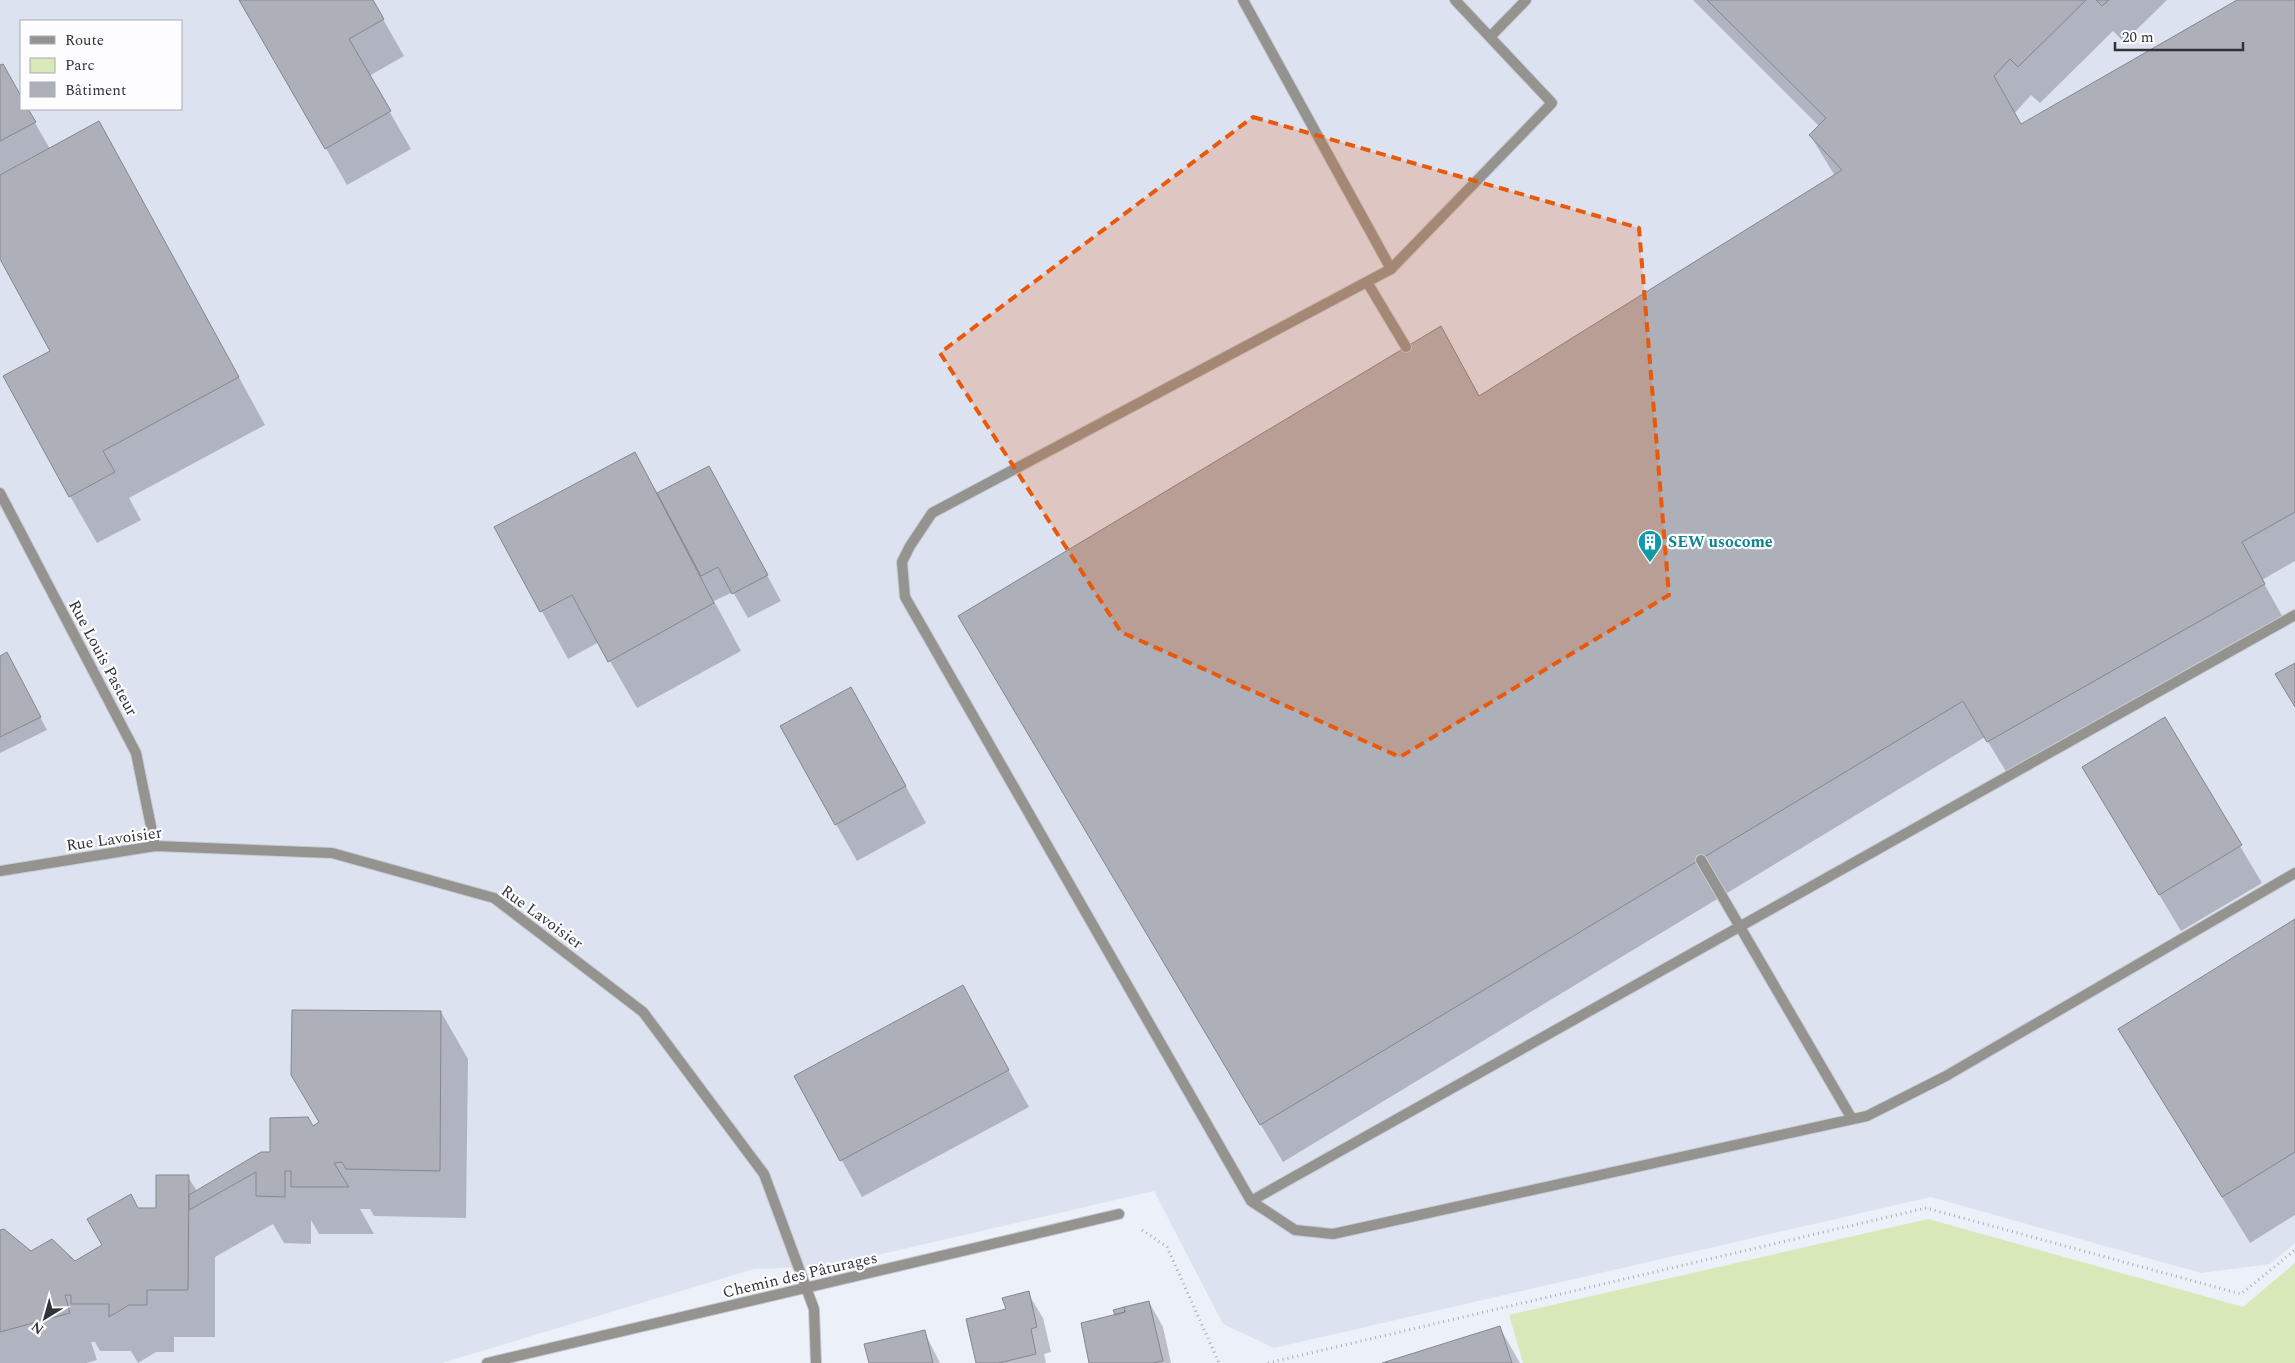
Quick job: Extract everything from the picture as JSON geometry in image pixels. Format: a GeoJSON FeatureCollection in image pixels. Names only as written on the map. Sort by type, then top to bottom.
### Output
{"type":"FeatureCollection","features":[{"type":"Feature","properties":{"kind":"street"},"geometry":{"type":"LineString","coordinates":[[1243,0],[1391,269]]}},
{"type":"Feature","properties":{"kind":"street"},"geometry":{"type":"LineString","coordinates":[[1455,0],[1552,103],[1391,269],[932,513],[910,546],[902,562],[905,597],[1251,1201],[1295,1230],[1333,1234],[1867,1116],[1946,1076],[2295,873]]}},
{"type":"Feature","properties":{"kind":"street"},"geometry":{"type":"LineString","coordinates":[[1490,37],[1526,0]]}},
{"type":"Feature","properties":{"kind":"street"},"geometry":{"type":"LineString","coordinates":[[1367,282],[1406,347]]}},
{"type":"Feature","properties":{"kind":"street","name":"Rue Louis Pasteur"},"geometry":{"type":"LineString","coordinates":[[0,493],[136,753],[155,846]]}},
{"type":"Feature","properties":{"kind":"street"},"geometry":{"type":"LineString","coordinates":[[1251,1201],[2295,615]]}},
{"type":"Feature","properties":{"kind":"street","name":"Rue Lavoisier"},"geometry":{"type":"LineString","coordinates":[[0,871],[155,846],[332,853],[494,898],[643,1012],[764,1174],[814,1309],[816,1363]]}},
{"type":"Feature","properties":{"kind":"street"},"geometry":{"type":"LineString","coordinates":[[1701,860],[1852,1119]]}},
{"type":"Feature","properties":{"kind":"street","name":"Chemin des Pâturages"},"geometry":{"type":"LineString","coordinates":[[487,1363],[1119,1214]]}},
{"type":"Feature","properties":{"kind":"path"},"geometry":{"type":"LineString","coordinates":[[1268,1363],[1926,1208],[2241,1294],[2295,1250]]}},
{"type":"Feature","properties":{"kind":"path"},"geometry":{"type":"LineString","coordinates":[[1119,1214],[1167,1247],[1219,1363]]}},
{"type":"Feature","properties":{"kind":"highlighted area"},"geometry":{"type":"Polygon","coordinates":[[[1253,117],[1639,228],[1669,595],[1400,757],[1121,632],[940,353],[1253,117]]]}},
{"type":"Feature","properties":{"kind":"shaded area"},"geometry":{"type":"Polygon","coordinates":[[[0,0],[2295,0],[2295,1243],[2270,1264],[2201,1273],[1931,1197],[1274,1348],[1223,1324],[1154,1191],[830,1266],[754,1269],[442,1363],[0,1363],[0,0]]]}},
{"type":"Feature","properties":{"kind":"green space"},"geometry":{"type":"Polygon","coordinates":[[[1928,1219],[2243,1307],[2295,1263],[2295,1363],[1523,1363],[1509,1315],[1928,1219]]]}},
{"type":"Feature","properties":{"kind":"building"},"geometry":{"type":"Polygon","coordinates":[[[239,0],[373,0],[384,19],[349,39],[391,111],[325,149],[239,0]]]}},
{"type":"Feature","properties":{"kind":"building","name":"SEW usocome"},"geometry":{"type":"Polygon","coordinates":[[[1707,0],[2086,0],[2018,67],[2010,59],[1994,76],[2021,124],[2237,0],[2295,0],[2295,512],[2242,542],[2265,584],[1987,742],[1963,701],[1260,1125],[958,616],[1441,326],[1479,396],[1842,170],[1809,135],[1826,118],[1707,0]]]}},
{"type":"Feature","properties":{"kind":"building"},"geometry":{"type":"Polygon","coordinates":[[[2096,0],[2109,0],[2102,6],[2096,0]]]}},
{"type":"Feature","properties":{"kind":"building"},"geometry":{"type":"Polygon","coordinates":[[[3,64],[20,94],[20,110],[29,110],[36,122],[0,141],[0,65],[3,64]]]}},
{"type":"Feature","properties":{"kind":"building"},"geometry":{"type":"Polygon","coordinates":[[[99,121],[239,377],[103,451],[115,472],[69,497],[3,376],[50,351],[0,259],[0,175],[99,121]]]}},
{"type":"Feature","properties":{"kind":"building"},"geometry":{"type":"Polygon","coordinates":[[[635,452],[714,603],[608,662],[572,595],[540,612],[494,527],[635,452]]]}},
{"type":"Feature","properties":{"kind":"building"},"geometry":{"type":"Polygon","coordinates":[[[709,466],[768,575],[732,594],[718,567],[701,576],[657,493],[709,466]]]}},
{"type":"Feature","properties":{"kind":"building"},"geometry":{"type":"Polygon","coordinates":[[[7,652],[41,717],[0,737],[0,656],[7,652]]]}},
{"type":"Feature","properties":{"kind":"building"},"geometry":{"type":"Polygon","coordinates":[[[2295,663],[2295,707],[2275,674],[2295,663]]]}},
{"type":"Feature","properties":{"kind":"building"},"geometry":{"type":"Polygon","coordinates":[[[851,687],[906,786],[835,825],[780,726],[851,687]]]}},
{"type":"Feature","properties":{"kind":"building"},"geometry":{"type":"Polygon","coordinates":[[[2165,717],[2242,845],[2159,895],[2082,767],[2165,717]]]}},
{"type":"Feature","properties":{"kind":"building"},"geometry":{"type":"Polygon","coordinates":[[[2295,919],[2295,1152],[2222,1197],[2118,1029],[2295,919]]]}},
{"type":"Feature","properties":{"kind":"building"},"geometry":{"type":"Polygon","coordinates":[[[963,985],[1009,1070],[840,1161],[794,1076],[963,985]]]}},
{"type":"Feature","properties":{"kind":"building"},"geometry":{"type":"Polygon","coordinates":[[[292,1010],[441,1011],[440,1171],[346,1169],[342,1162],[334,1163],[349,1187],[291,1187],[291,1171],[285,1171],[285,1197],[256,1196],[256,1172],[189,1210],[189,1195],[261,1152],[270,1152],[270,1118],[308,1117],[313,1126],[319,1122],[291,1075],[292,1010]]]}},
{"type":"Feature","properties":{"kind":"building"},"geometry":{"type":"Polygon","coordinates":[[[156,1175],[189,1175],[188,1290],[147,1290],[147,1305],[129,1305],[109,1317],[109,1304],[71,1304],[71,1295],[65,1295],[70,1313],[0,1332],[0,1230],[4,1229],[31,1251],[52,1239],[75,1261],[102,1245],[87,1219],[131,1194],[138,1208],[156,1208],[156,1175]]]}},
{"type":"Feature","properties":{"kind":"building"},"geometry":{"type":"Polygon","coordinates":[[[1029,1291],[1037,1327],[1031,1329],[1036,1354],[999,1363],[976,1363],[966,1319],[1006,1309],[1002,1298],[1029,1291]]]}},
{"type":"Feature","properties":{"kind":"building"},"geometry":{"type":"Polygon","coordinates":[[[1149,1301],[1163,1361],[1153,1363],[1089,1363],[1081,1323],[1125,1312],[1124,1307],[1149,1301]]]}},
{"type":"Feature","properties":{"kind":"building"},"geometry":{"type":"Polygon","coordinates":[[[1124,1307],[1125,1312],[1115,1315],[1113,1310],[1124,1307]]]}},
{"type":"Feature","properties":{"kind":"building"},"geometry":{"type":"Polygon","coordinates":[[[1500,1326],[1512,1363],[1382,1363],[1500,1326]]]}},
{"type":"Feature","properties":{"kind":"building"},"geometry":{"type":"Polygon","coordinates":[[[925,1330],[933,1363],[869,1363],[864,1344],[925,1330]]]}},
{"type":"Feature","properties":{"kind":"place","name":"SEW usocome"},"geometry":{"type":"Point","coordinates":[1650,563]}}]}
